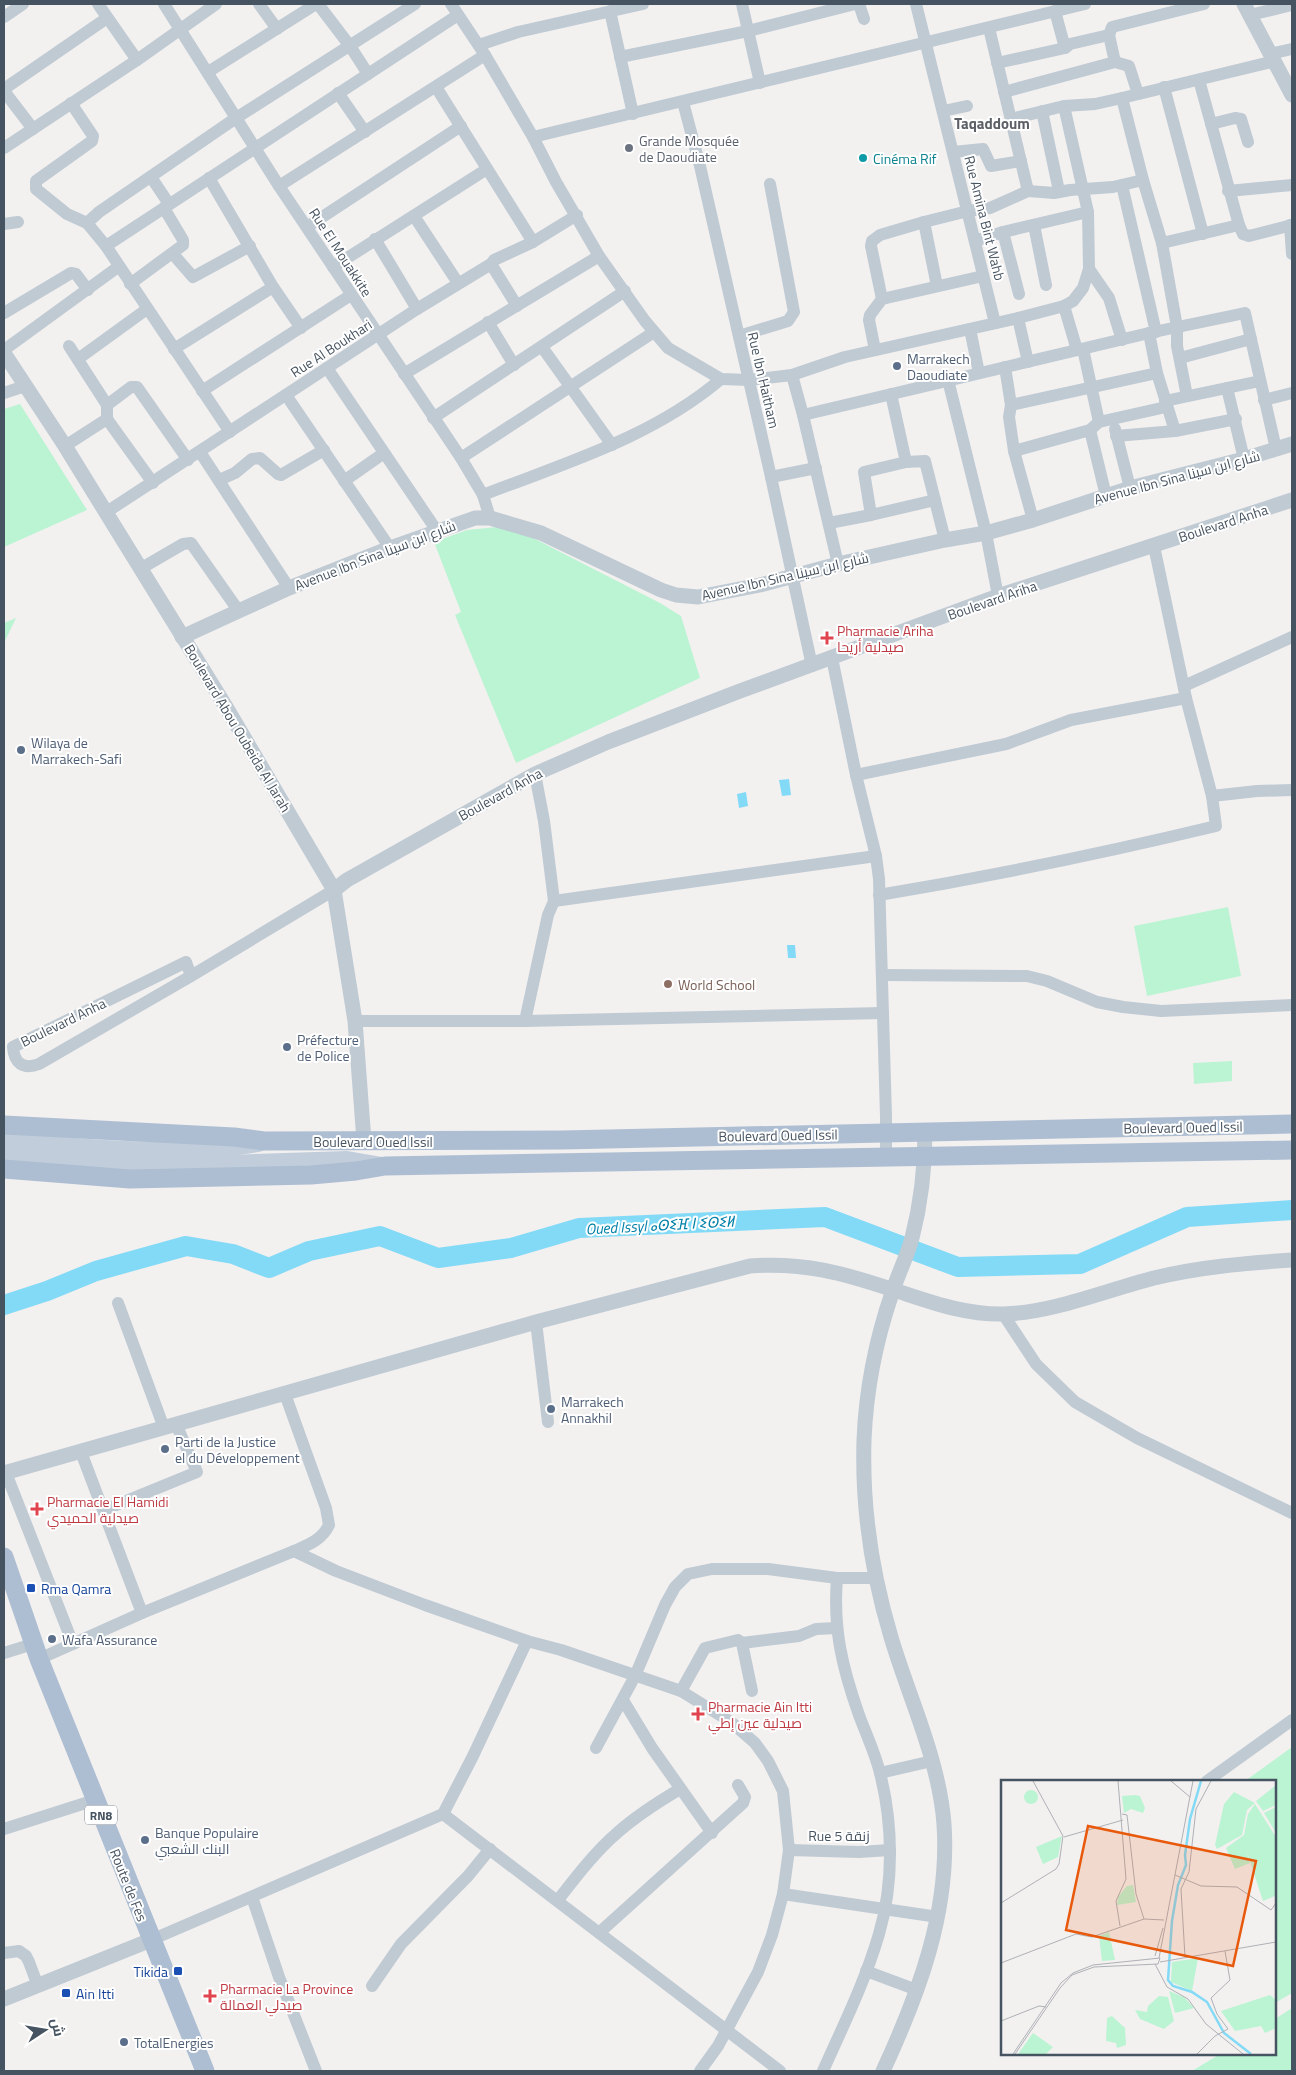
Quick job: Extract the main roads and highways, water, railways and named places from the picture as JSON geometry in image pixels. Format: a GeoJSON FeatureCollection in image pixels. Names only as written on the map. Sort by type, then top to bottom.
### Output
{"type":"FeatureCollection","features":[{"type":"Feature","properties":{"kind":"main road","name":"Boulevard Oued Issil"},"geometry":{"type":"LineString","coordinates":[[4,1141],[113,1149],[190,1150],[233,1147],[264,1142],[886,1134],[1292,1124]]}},
{"type":"Feature","properties":{"kind":"main road","name":"Boulevard Oued Issil"},"geometry":{"type":"LineString","coordinates":[[4,1125],[234,1137],[264,1142]]}},
{"type":"Feature","properties":{"kind":"main road","name":"Boulevard Oued Issil"},"geometry":{"type":"LineString","coordinates":[[4,1155],[94,1163],[145,1165],[347,1160],[385,1166],[1292,1150]]}},
{"type":"Feature","properties":{"kind":"main road","name":"Boulevard Oued Issil"},"geometry":{"type":"LineString","coordinates":[[4,1169],[130,1179],[311,1175],[356,1172],[385,1166]]}},
{"type":"Feature","properties":{"kind":"main road","name":"Route de Fes"},"geometry":{"type":"LineString","coordinates":[[4,1557],[36,1651],[205,2071]]}},
{"type":"Feature","properties":{"kind":"water"},"geometry":{"type":"Polygon","coordinates":[[[789,779],[791,795],[782,796],[779,780],[789,779]]]}},
{"type":"Feature","properties":{"kind":"water"},"geometry":{"type":"Polygon","coordinates":[[[746,792],[748,806],[739,808],[737,794],[746,792]]]}},
{"type":"Feature","properties":{"kind":"water"},"geometry":{"type":"Polygon","coordinates":[[[787,945],[795,945],[796,958],[788,958],[787,945]]]}},
{"type":"Feature","properties":{"kind":"waterway","name":"Oued Issyl ⴰⵙⵉⴼ ⵏ ⵉⵙⵉⵍ"},"geometry":{"type":"LineString","coordinates":[[4,1305],[47,1291],[96,1271],[186,1246],[233,1254],[269,1268],[309,1251],[380,1236],[438,1258],[511,1248],[579,1228],[825,1217],[958,1267],[1080,1264],[1187,1217],[1292,1210]]}},
{"type":"Feature","properties":{"kind":"place","name":"Grande Mosquée de Daoudiate"},"geometry":{"type":"Point","coordinates":[629,148]}},
{"type":"Feature","properties":{"kind":"place","name":"Cinéma Rif"},"geometry":{"type":"Point","coordinates":[863,158]}},
{"type":"Feature","properties":{"kind":"place","name":"Marrakech Daoudiate"},"geometry":{"type":"Point","coordinates":[897,366]}},
{"type":"Feature","properties":{"kind":"place","name":"Pharmacie Ariha صيدلية أريحا"},"geometry":{"type":"Point","coordinates":[827,638]}},
{"type":"Feature","properties":{"kind":"place","name":"Wilaya de Marrakech-Safi"},"geometry":{"type":"Point","coordinates":[21,750]}},
{"type":"Feature","properties":{"kind":"place","name":"World School"},"geometry":{"type":"Point","coordinates":[668,984]}},
{"type":"Feature","properties":{"kind":"place","name":"Préfecture de Police"},"geometry":{"type":"Point","coordinates":[287,1047]}},
{"type":"Feature","properties":{"kind":"place","name":"Marrakech Annakhil"},"geometry":{"type":"Point","coordinates":[551,1409]}},
{"type":"Feature","properties":{"kind":"place","name":"Parti de la Justice el du Développement"},"geometry":{"type":"Point","coordinates":[165,1449]}},
{"type":"Feature","properties":{"kind":"place","name":"Pharmacie El Hamidi صيدلية الحميدي"},"geometry":{"type":"Point","coordinates":[37,1509]}},
{"type":"Feature","properties":{"kind":"place","name":"Rma Qamra"},"geometry":{"type":"Point","coordinates":[31,1588]}},
{"type":"Feature","properties":{"kind":"place","name":"Wafa Assurance"},"geometry":{"type":"Point","coordinates":[52,1639]}},
{"type":"Feature","properties":{"kind":"place","name":"Pharmacie Ain Itti صيدلية عين إطي"},"geometry":{"type":"Point","coordinates":[698,1714]}},
{"type":"Feature","properties":{"kind":"place","name":"Banque Populaire البنك الشعبي"},"geometry":{"type":"Point","coordinates":[145,1840]}},
{"type":"Feature","properties":{"kind":"place","name":"Tikida"},"geometry":{"type":"Point","coordinates":[178,1971]}},
{"type":"Feature","properties":{"kind":"place","name":"Ain Itti"},"geometry":{"type":"Point","coordinates":[66,1993]}},
{"type":"Feature","properties":{"kind":"place","name":"Pharmacie La Province صيدلي العمالة"},"geometry":{"type":"Point","coordinates":[210,1996]}},
{"type":"Feature","properties":{"kind":"place","name":"TotalEnergies"},"geometry":{"type":"Point","coordinates":[124,2042]}},
{"type":"Feature","properties":{"kind":"district","name":"Taqaddoum"},"geometry":{"type":"Point","coordinates":[992,123]}}]}
